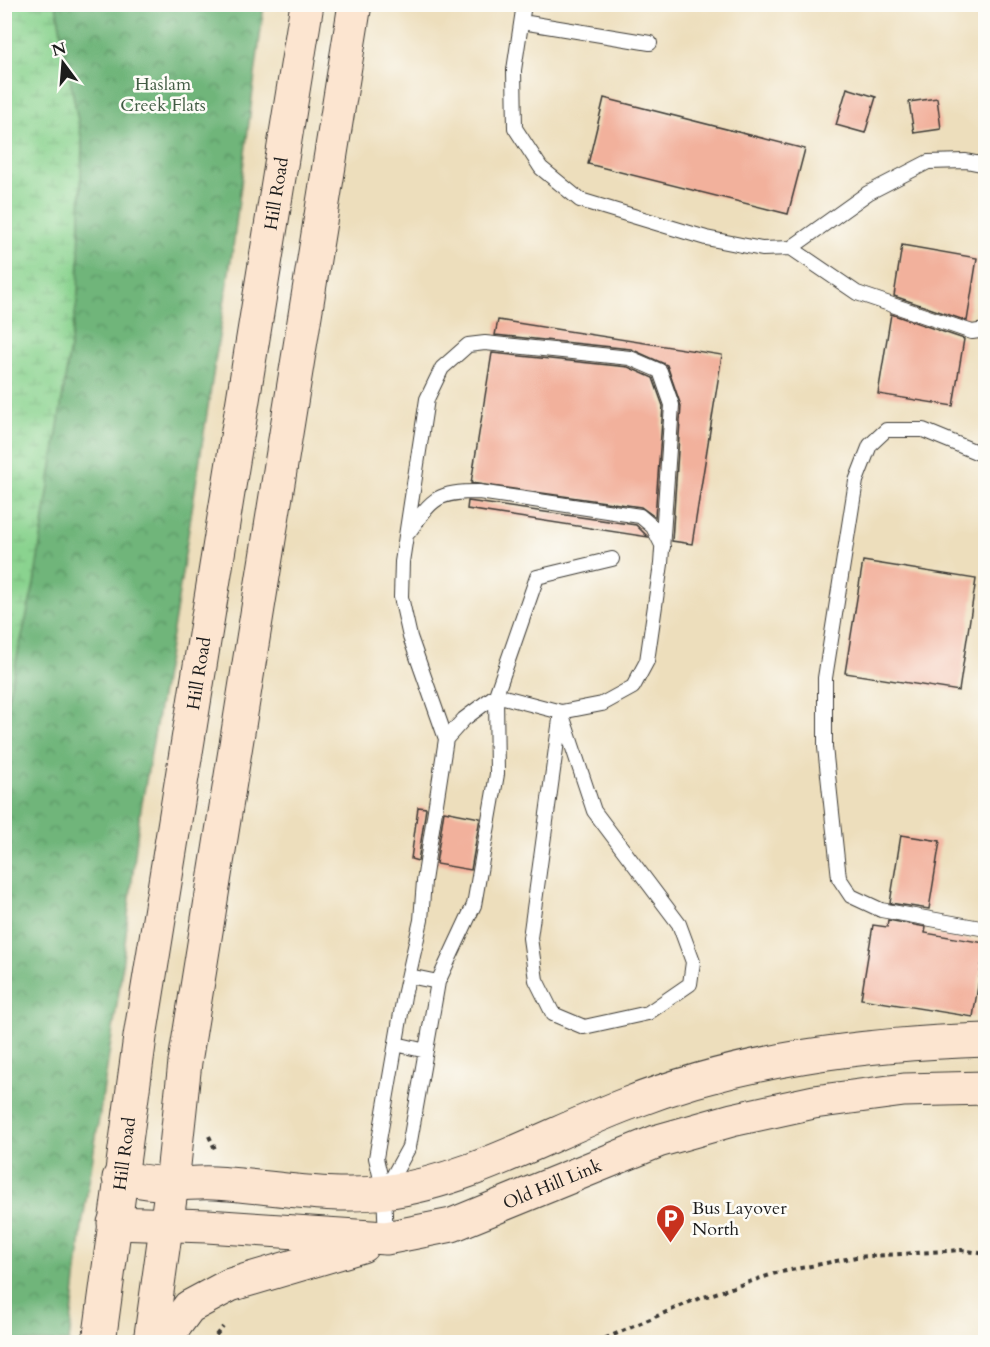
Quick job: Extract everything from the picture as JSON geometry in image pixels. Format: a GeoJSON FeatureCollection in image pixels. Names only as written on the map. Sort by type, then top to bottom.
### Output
{"type":"FeatureCollection","features":[{"type":"Feature","properties":{"kind":"main road","name":"Hill Road"},"geometry":{"type":"LineString","coordinates":[[99,1342],[119,1178],[307,4]]}},
{"type":"Feature","properties":{"kind":"main road"},"geometry":{"type":"LineString","coordinates":[[150,1342],[172,1185],[185,1062],[227,787],[355,4]]}},
{"type":"Feature","properties":{"kind":"main road"},"geometry":{"type":"LineString","coordinates":[[119,1178],[172,1185],[212,1182],[297,1192],[384,1192],[449,1178],[626,1104],[690,1081],[767,1061],[864,1047],[986,1040]]}},
{"type":"Feature","properties":{"kind":"main road","name":"Old Hill Link"},"geometry":{"type":"LineString","coordinates":[[114,1223],[165,1227],[207,1226],[386,1238],[452,1225],[658,1141],[732,1120],[814,1102],[904,1090],[986,1088]]}},
{"type":"Feature","properties":{"kind":"main road"},"geometry":{"type":"LineString","coordinates":[[163,1342],[189,1307],[230,1285],[386,1238]]}},
{"type":"Feature","properties":{"kind":"lane"},"geometry":{"type":"LineString","coordinates":[[524,4],[514,70],[515,128],[541,168],[580,201],[706,238],[762,249],[791,248],[868,193],[928,162],[966,161],[986,165]]}},
{"type":"Feature","properties":{"kind":"lane"},"geometry":{"type":"LineString","coordinates":[[522,22],[650,43]]}},
{"type":"Feature","properties":{"kind":"lane"},"geometry":{"type":"LineString","coordinates":[[791,248],[857,293],[972,332],[986,330]]}},
{"type":"Feature","properties":{"kind":"lane"},"geometry":{"type":"LineString","coordinates":[[386,1238],[384,1192],[376,1158],[421,920],[424,881],[446,739],[410,637],[401,597],[406,536],[427,399],[442,368],[468,345],[485,342],[630,358],[660,371],[672,405],[663,547],[647,661],[633,687],[602,704],[561,712],[496,696],[464,719],[446,739]]}},
{"type":"Feature","properties":{"kind":"lane"},"geometry":{"type":"LineString","coordinates":[[986,456],[923,430],[886,430],[870,445],[856,481],[825,678],[825,747],[839,878],[851,896],[881,910],[986,929]]}},
{"type":"Feature","properties":{"kind":"lane"},"geometry":{"type":"LineString","coordinates":[[406,536],[430,502],[453,492],[479,492],[640,516],[652,527],[663,547]]}},
{"type":"Feature","properties":{"kind":"lane"},"geometry":{"type":"LineString","coordinates":[[384,1192],[410,1147],[438,982],[474,905],[497,774],[496,696],[537,577],[612,559]]}},
{"type":"Feature","properties":{"kind":"lane"},"geometry":{"type":"LineString","coordinates":[[561,712],[594,811],[679,924],[693,963],[690,984],[648,1014],[584,1027],[553,1014],[536,980],[530,938],[561,712]]}},
{"type":"Feature","properties":{"kind":"lane"},"geometry":{"type":"LineString","coordinates":[[409,976],[438,982]]}},
{"type":"Feature","properties":{"kind":"lane"},"geometry":{"type":"LineString","coordinates":[[396,1044],[426,1051]]}},
{"type":"Feature","properties":{"kind":"path"},"geometry":{"type":"LineString","coordinates":[[597,1342],[692,1301],[776,1273],[856,1257],[961,1250],[986,1254]]}},
{"type":"Feature","properties":{"kind":"path"},"geometry":{"type":"LineString","coordinates":[[210,1342],[225,1324]]}},
{"type":"Feature","properties":{"kind":"green space"},"geometry":{"type":"Polygon","coordinates":[[[5,4],[56,5],[82,142],[78,294],[34,584],[5,709],[5,4]]]}},
{"type":"Feature","properties":{"kind":"green space","name":"Haslam Creek Flats"},"geometry":{"type":"Polygon","coordinates":[[[56,5],[264,5],[233,247],[175,618],[139,820],[120,985],[82,1226],[69,1342],[5,1342],[5,709],[34,584],[78,294],[82,142],[56,5]]]}},
{"type":"Feature","properties":{"kind":"building"},"geometry":{"type":"Polygon","coordinates":[[[847,88],[876,97],[865,133],[836,125],[847,88]]]}},
{"type":"Feature","properties":{"kind":"building"},"geometry":{"type":"Polygon","coordinates":[[[604,98],[805,149],[788,214],[588,164],[604,98]]]}},
{"type":"Feature","properties":{"kind":"building"},"geometry":{"type":"Polygon","coordinates":[[[937,98],[941,129],[914,133],[909,102],[937,98]]]}},
{"type":"Feature","properties":{"kind":"building"},"geometry":{"type":"Polygon","coordinates":[[[902,245],[977,258],[967,321],[894,296],[902,245]]]}},
{"type":"Feature","properties":{"kind":"building"},"geometry":{"type":"Polygon","coordinates":[[[891,314],[964,339],[953,406],[878,394],[891,314]]]}},
{"type":"Feature","properties":{"kind":"building"},"geometry":{"type":"Polygon","coordinates":[[[498,320],[722,355],[692,544],[672,541],[681,406],[667,365],[631,349],[495,335],[498,320]]]}},
{"type":"Feature","properties":{"kind":"building"},"geometry":{"type":"Polygon","coordinates":[[[492,353],[628,367],[653,378],[663,406],[655,517],[641,507],[471,483],[492,353]]]}},
{"type":"Feature","properties":{"kind":"building"},"geometry":{"type":"Polygon","coordinates":[[[468,501],[636,525],[648,537],[467,509],[468,501]]]}},
{"type":"Feature","properties":{"kind":"building"},"geometry":{"type":"Polygon","coordinates":[[[863,561],[976,579],[959,691],[845,673],[863,561]]]}},
{"type":"Feature","properties":{"kind":"building"},"geometry":{"type":"Polygon","coordinates":[[[418,807],[426,808],[418,861],[411,859],[418,807]]]}},
{"type":"Feature","properties":{"kind":"building"},"geometry":{"type":"Polygon","coordinates":[[[444,811],[480,818],[471,870],[436,864],[444,811]]]}},
{"type":"Feature","properties":{"kind":"building"},"geometry":{"type":"Polygon","coordinates":[[[901,835],[940,841],[929,909],[890,903],[901,835]]]}},
{"type":"Feature","properties":{"kind":"building"},"geometry":{"type":"Polygon","coordinates":[[[888,920],[926,927],[925,933],[985,943],[973,1017],[861,999],[873,925],[887,927],[888,920]]]}},
{"type":"Feature","properties":{"kind":"place","name":"Bus Layover North"},"geometry":{"type":"Point","coordinates":[671,1244]}}]}
